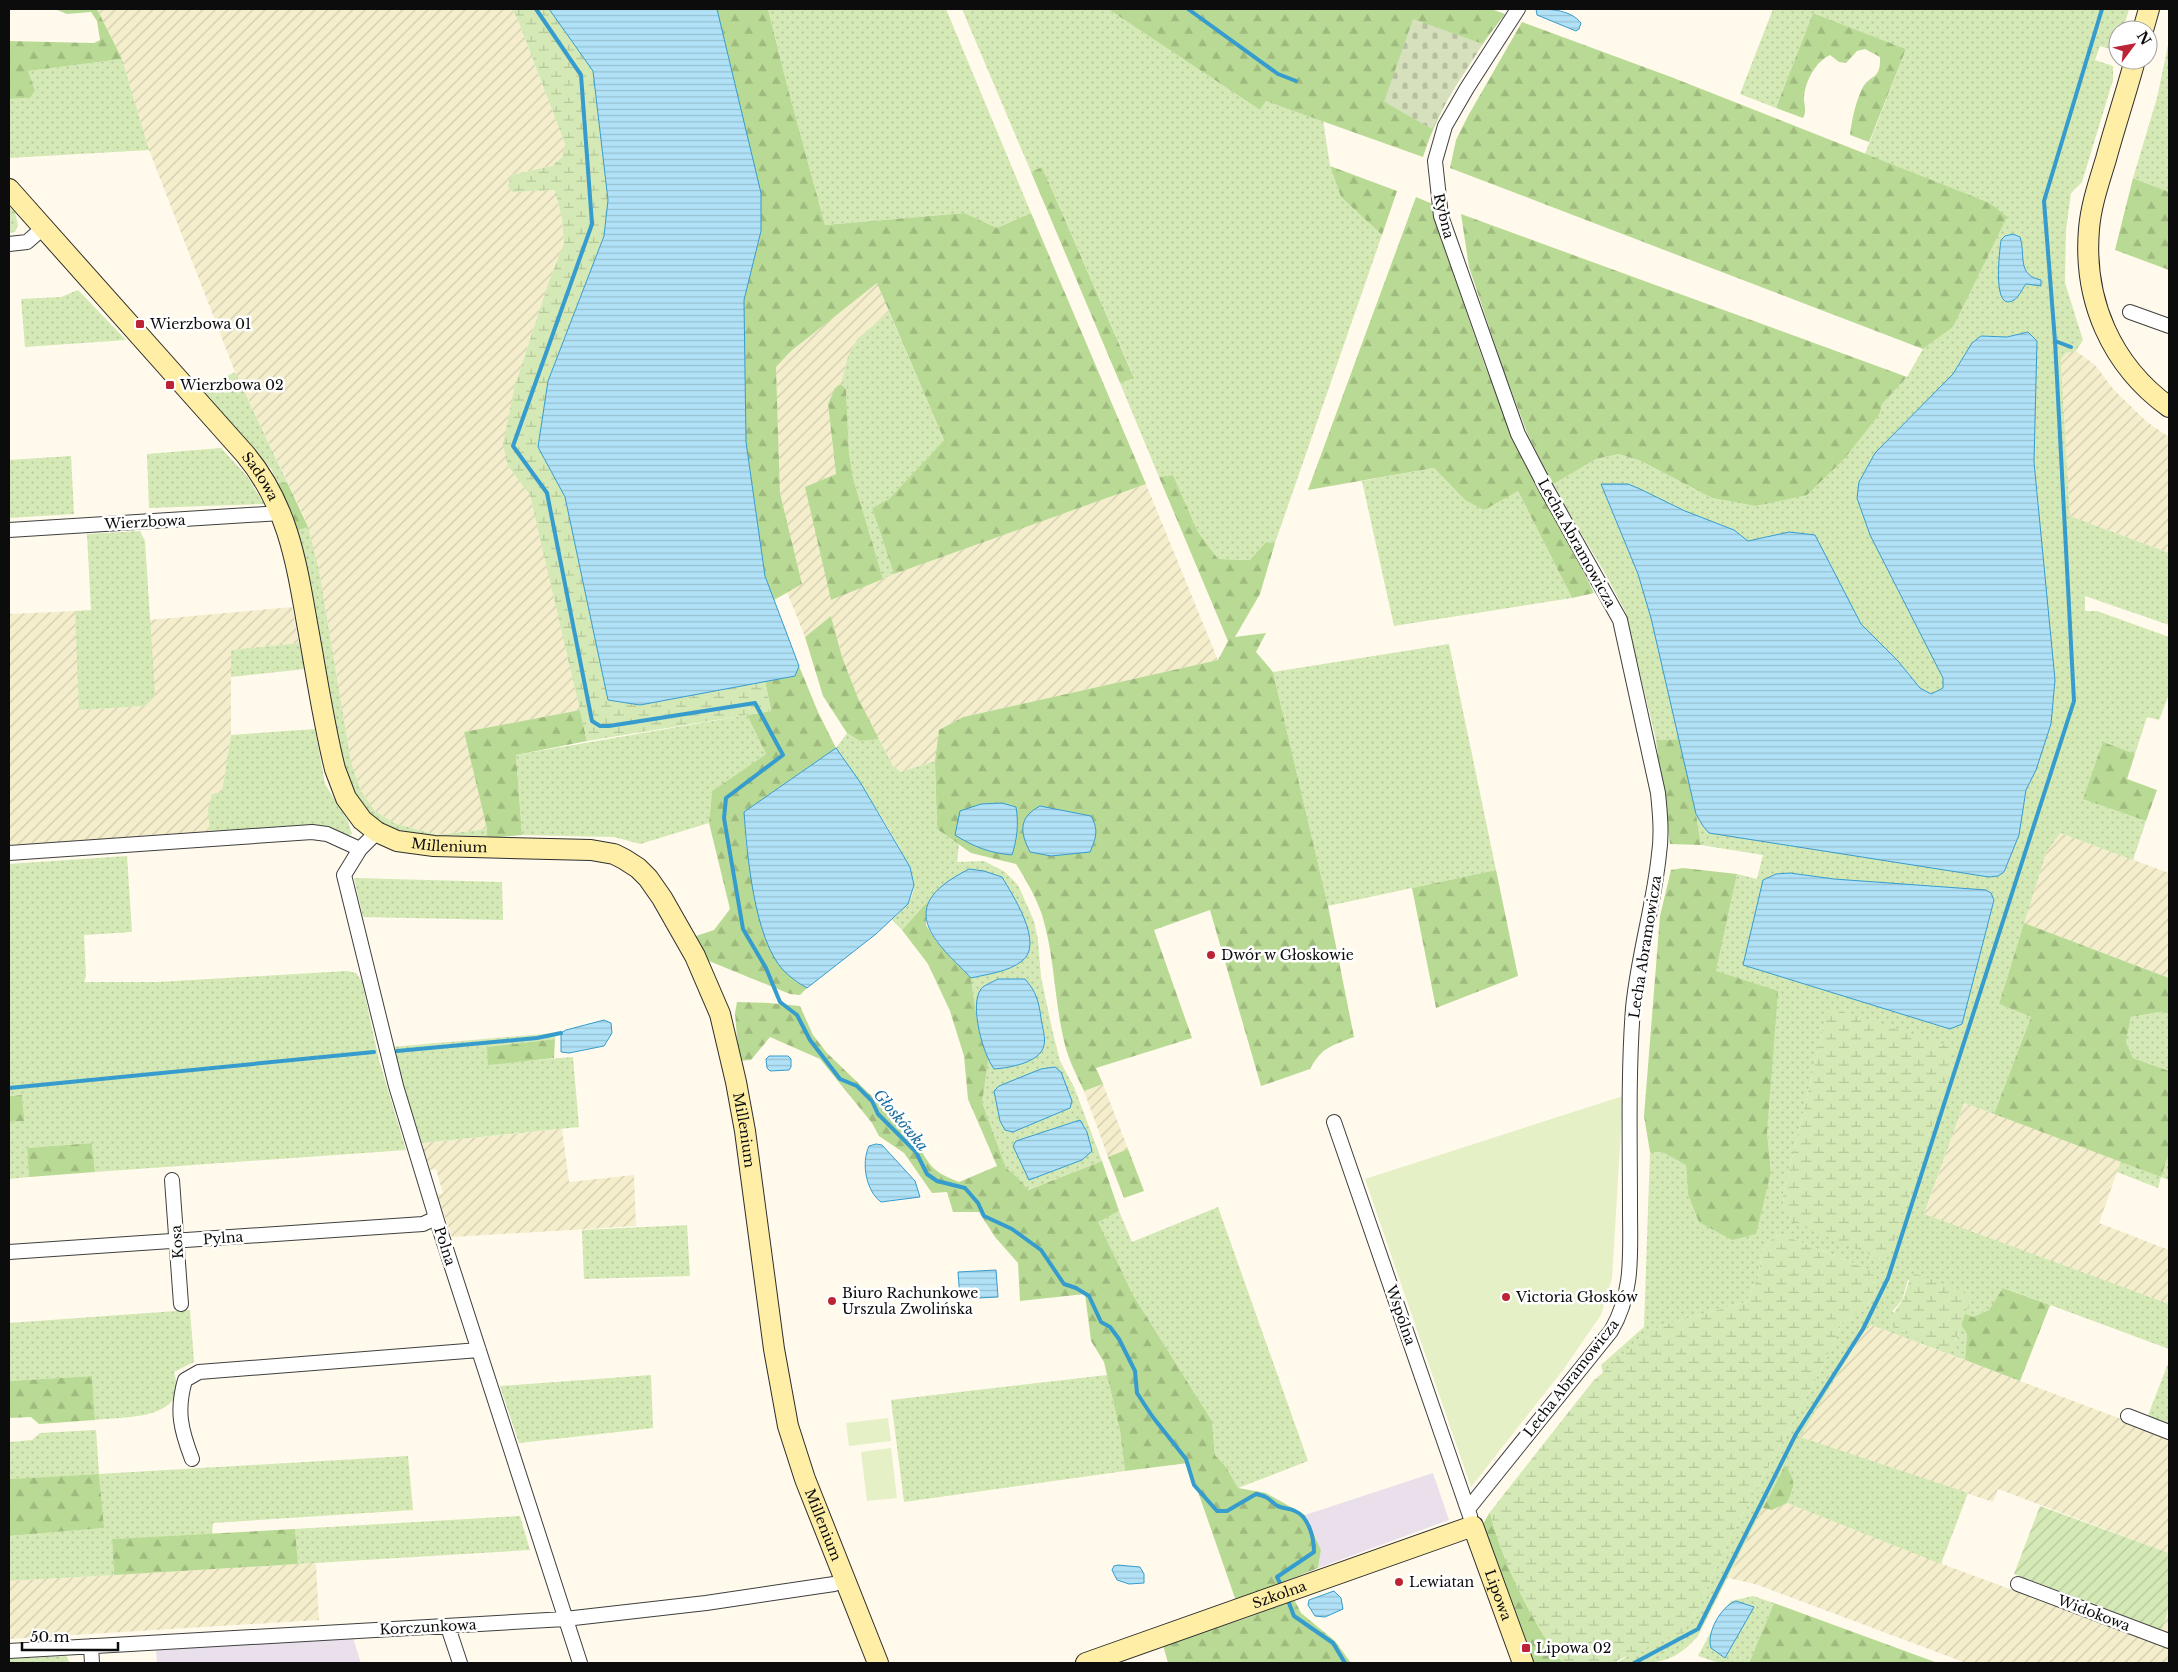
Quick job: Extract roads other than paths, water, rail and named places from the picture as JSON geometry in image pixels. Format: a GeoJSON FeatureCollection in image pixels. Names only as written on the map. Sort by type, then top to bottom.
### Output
{"type":"FeatureCollection","features":[{"type":"Feature","properties":{"kind":"street","name":"Rybna"},"geometry":{"type":"LineString","coordinates":[[1518,9],[1445,126],[1435,161],[1441,216],[1518,434]]}},
{"type":"Feature","properties":{"kind":"street"},"geometry":{"type":"LineString","coordinates":[[2132,70],[2093,208],[2088,253],[2090,279],[2101,321],[2120,358],[2146,389],[2169,407]]}},
{"type":"Feature","properties":{"kind":"street","name":"Sadowa"},"geometry":{"type":"LineString","coordinates":[[9,190],[245,454],[269,487],[281,513],[296,558],[335,769],[343,792],[352,806],[362,820],[377,832]]}},
{"type":"Feature","properties":{"kind":"street"},"geometry":{"type":"LineString","coordinates":[[9,244],[27,242],[43,228]]}},
{"type":"Feature","properties":{"kind":"street"},"geometry":{"type":"LineString","coordinates":[[2130,312],[2169,326]]}},
{"type":"Feature","properties":{"kind":"street","name":"Lecha Abramowicza"},"geometry":{"type":"LineString","coordinates":[[1470,1518],[1611,1331],[1621,1313],[1626,1297],[1630,1256],[1630,1089],[1634,1006],[1660,853],[1661,822],[1658,793],[1620,620],[1518,434]]}},
{"type":"Feature","properties":{"kind":"street","name":"Wierzbowa"},"geometry":{"type":"LineString","coordinates":[[9,530],[281,513]]}},
{"type":"Feature","properties":{"kind":"street"},"geometry":{"type":"LineString","coordinates":[[9,853],[312,832],[327,834],[360,849]]}},
{"type":"Feature","properties":{"kind":"street","name":"Polna"},"geometry":{"type":"LineString","coordinates":[[377,832],[360,849],[344,875],[396,1086],[436,1218],[580,1663]]}},
{"type":"Feature","properties":{"kind":"street","name":"Millenium"},"geometry":{"type":"LineString","coordinates":[[377,832],[397,841],[420,845],[591,850],[608,853],[624,859],[638,868],[648,878],[662,898],[707,980],[725,1030],[746,1134],[774,1348],[788,1426],[805,1479],[878,1663]]}},
{"type":"Feature","properties":{"kind":"street","name":"Wspólna"},"geometry":{"type":"LineString","coordinates":[[1334,1122],[1470,1518]]}},
{"type":"Feature","properties":{"kind":"street","name":"Kosa"},"geometry":{"type":"LineString","coordinates":[[172,1180],[180,1304]]}},
{"type":"Feature","properties":{"kind":"street","name":"Pylna"},"geometry":{"type":"LineString","coordinates":[[9,1252],[423,1224],[436,1218]]}},
{"type":"Feature","properties":{"kind":"street"},"geometry":{"type":"LineString","coordinates":[[192,1459],[186,1444],[179,1405],[185,1380],[198,1372],[480,1350]]}},
{"type":"Feature","properties":{"kind":"street"},"geometry":{"type":"LineString","coordinates":[[2128,1416],[2169,1432]]}},
{"type":"Feature","properties":{"kind":"street","name":"Szkolna"},"geometry":{"type":"LineString","coordinates":[[1086,1663],[1320,1580],[1470,1518]]}},
{"type":"Feature","properties":{"kind":"street","name":"Lipowa"},"geometry":{"type":"LineString","coordinates":[[1470,1518],[1523,1663]]}},
{"type":"Feature","properties":{"kind":"street","name":"Korczunkowa"},"geometry":{"type":"LineString","coordinates":[[9,1651],[565,1619],[706,1603],[834,1584],[844,1580]]}},
{"type":"Feature","properties":{"kind":"street","name":"Widokowa"},"geometry":{"type":"LineString","coordinates":[[2018,1584],[2169,1641]]}},
{"type":"Feature","properties":{"kind":"street"},"geometry":{"type":"LineString","coordinates":[[448,1627],[460,1663]]}},
{"type":"Feature","properties":{"kind":"street"},"geometry":{"type":"LineString","coordinates":[[91,1646],[92,1663]]}},
{"type":"Feature","properties":{"kind":"water"},"geometry":{"type":"Polygon","coordinates":[[[549,9],[717,9],[761,193],[761,231],[744,300],[746,442],[765,576],[799,666],[795,676],[640,705],[608,700],[565,497],[538,447],[548,381],[604,236],[608,200],[593,71],[549,9]]]}},
{"type":"Feature","properties":{"kind":"water"},"geometry":{"type":"Polygon","coordinates":[[[1536,9],[1554,10],[1572,15],[1581,23],[1579,29],[1576,31],[1537,15],[1536,9]]]}},
{"type":"Feature","properties":{"kind":"water"},"geometry":{"type":"Polygon","coordinates":[[[2013,234],[2020,237],[2025,269],[2028,274],[2041,280],[2041,286],[2026,284],[2016,299],[2007,302],[2002,298],[1998,278],[1999,255],[2001,240],[2005,236],[2013,234]]]}},
{"type":"Feature","properties":{"kind":"water"},"geometry":{"type":"Polygon","coordinates":[[[2028,332],[2037,341],[2034,462],[2055,680],[2051,724],[2036,770],[2026,790],[2019,835],[2004,872],[1998,876],[1989,877],[1709,833],[1696,814],[1651,618],[1638,574],[1601,484],[1628,484],[1685,511],[1734,530],[1748,541],[1789,532],[1815,535],[1861,624],[1898,661],[1920,688],[1931,694],[1943,688],[1943,678],[1870,535],[1857,498],[1859,482],[1875,453],[1953,374],[1972,343],[1981,336],[2007,337],[2028,332]]]}},
{"type":"Feature","properties":{"kind":"water"},"geometry":{"type":"Polygon","coordinates":[[[836,748],[860,782],[910,867],[914,885],[908,904],[876,934],[807,988],[783,970],[773,956],[765,938],[750,872],[744,812],[836,748]]]}},
{"type":"Feature","properties":{"kind":"water"},"geometry":{"type":"Polygon","coordinates":[[[1002,803],[1016,807],[1017,831],[1012,855],[982,849],[955,835],[960,811],[981,804],[1002,803]]]}},
{"type":"Feature","properties":{"kind":"water"},"geometry":{"type":"Polygon","coordinates":[[[1040,806],[1091,816],[1096,834],[1090,852],[1051,856],[1030,852],[1024,838],[1023,826],[1028,815],[1040,806]]]}},
{"type":"Feature","properties":{"kind":"water"},"geometry":{"type":"Polygon","coordinates":[[[969,869],[984,871],[1002,877],[1019,907],[1028,931],[1030,943],[1028,953],[1022,961],[1011,968],[971,978],[933,935],[927,923],[926,911],[931,898],[942,886],[969,869]]]}},
{"type":"Feature","properties":{"kind":"water"},"geometry":{"type":"Polygon","coordinates":[[[1790,873],[1834,879],[1986,890],[1991,893],[1994,900],[1962,1024],[1950,1029],[1743,965],[1763,880],[1776,874],[1790,873]]]}},
{"type":"Feature","properties":{"kind":"water"},"geometry":{"type":"Polygon","coordinates":[[[998,979],[1025,979],[1029,983],[1038,1002],[1044,1032],[1044,1045],[1042,1051],[1031,1060],[1015,1066],[994,1069],[982,1041],[976,1006],[981,989],[998,979]]]}},
{"type":"Feature","properties":{"kind":"water"},"geometry":{"type":"Polygon","coordinates":[[[604,1020],[611,1023],[612,1033],[604,1046],[569,1053],[561,1052],[561,1033],[604,1020]]]}},
{"type":"Feature","properties":{"kind":"water"},"geometry":{"type":"Polygon","coordinates":[[[769,1056],[788,1056],[791,1059],[791,1067],[789,1070],[770,1071],[767,1068],[766,1059],[769,1056]]]}},
{"type":"Feature","properties":{"kind":"water"},"geometry":{"type":"Polygon","coordinates":[[[1055,1067],[1061,1072],[1072,1101],[1070,1108],[1013,1132],[1005,1130],[1000,1121],[994,1091],[999,1086],[1041,1069],[1055,1067]]]}},
{"type":"Feature","properties":{"kind":"water"},"geometry":{"type":"Polygon","coordinates":[[[1080,1120],[1087,1132],[1092,1151],[1082,1160],[1029,1180],[1013,1146],[1016,1141],[1080,1120]]]}},
{"type":"Feature","properties":{"kind":"water"},"geometry":{"type":"Polygon","coordinates":[[[882,1145],[915,1181],[920,1197],[881,1202],[876,1197],[866,1176],[865,1160],[869,1146],[882,1145]]]}},
{"type":"Feature","properties":{"kind":"water"},"geometry":{"type":"Polygon","coordinates":[[[996,1270],[998,1297],[960,1299],[958,1272],[996,1270]]]}},
{"type":"Feature","properties":{"kind":"water"},"geometry":{"type":"Polygon","coordinates":[[[1114,1566],[1140,1567],[1144,1574],[1144,1583],[1129,1584],[1117,1580],[1112,1570],[1114,1566]]]}},
{"type":"Feature","properties":{"kind":"water"},"geometry":{"type":"Polygon","coordinates":[[[1334,1591],[1341,1598],[1343,1609],[1325,1617],[1315,1616],[1308,1605],[1309,1600],[1334,1591]]]}},
{"type":"Feature","properties":{"kind":"water"},"geometry":{"type":"Polygon","coordinates":[[[1736,1601],[1754,1607],[1725,1658],[1711,1648],[1711,1635],[1720,1614],[1725,1608],[1736,1601]]]}},
{"type":"Feature","properties":{"kind":"waterway","name":"Głoskówka"},"geometry":{"type":"LineString","coordinates":[[536,9],[581,75],[592,224],[513,446],[547,493],[592,721],[600,726],[609,726],[755,703],[783,755],[726,798],[724,818],[743,929],[766,968],[780,1002],[797,1015],[810,1040],[840,1079],[857,1086],[872,1101],[878,1114],[916,1152],[927,1174],[937,1181],[965,1188],[978,1203],[984,1216],[1012,1229],[1041,1250],[1064,1284],[1076,1288],[1089,1296],[1101,1322],[1110,1327],[1119,1339],[1135,1371],[1137,1393],[1152,1416],[1186,1459],[1194,1485],[1217,1511],[1227,1511],[1256,1494],[1266,1497],[1278,1506],[1295,1511],[1304,1518],[1312,1534],[1314,1552],[1277,1577],[1282,1587]]}},
{"type":"Feature","properties":{"kind":"waterway"},"geometry":{"type":"LineString","coordinates":[[1188,9],[1278,74],[1296,81]]}},
{"type":"Feature","properties":{"kind":"waterway"},"geometry":{"type":"LineString","coordinates":[[1634,1663],[1698,1629],[1796,1434],[1863,1329],[1888,1278],[2074,701],[2055,341],[2044,201],[2102,9]]}},
{"type":"Feature","properties":{"kind":"waterway"},"geometry":{"type":"LineString","coordinates":[[2055,341],[2071,347]]}},
{"type":"Feature","properties":{"kind":"waterway"},"geometry":{"type":"LineString","coordinates":[[397,1051],[537,1038],[561,1033]]}},
{"type":"Feature","properties":{"kind":"waterway"},"geometry":{"type":"LineString","coordinates":[[9,1088],[374,1052]]}},
{"type":"Feature","properties":{"kind":"waterway","name":"Głoskówka"},"geometry":{"type":"LineString","coordinates":[[1287,1598],[1294,1616],[1333,1643],[1345,1663]]}},
{"type":"Feature","properties":{"kind":"place","name":"Wierzbowa 01"},"geometry":{"type":"Point","coordinates":[140,324]}},
{"type":"Feature","properties":{"kind":"place","name":"Wierzbowa 02"},"geometry":{"type":"Point","coordinates":[170,385]}},
{"type":"Feature","properties":{"kind":"place","name":"Dwór w Głoskowie"},"geometry":{"type":"Point","coordinates":[1211,955]}},
{"type":"Feature","properties":{"kind":"place","name":"Victoria Głosków"},"geometry":{"type":"Point","coordinates":[1506,1297]}},
{"type":"Feature","properties":{"kind":"place","name":"Biuro Rachunkowe Urszula Zwolińska"},"geometry":{"type":"Point","coordinates":[832,1301]}},
{"type":"Feature","properties":{"kind":"place","name":"Lewiatan"},"geometry":{"type":"Point","coordinates":[1399,1582]}},
{"type":"Feature","properties":{"kind":"place","name":"Lipowa 02"},"geometry":{"type":"Point","coordinates":[1526,1648]}}]}
